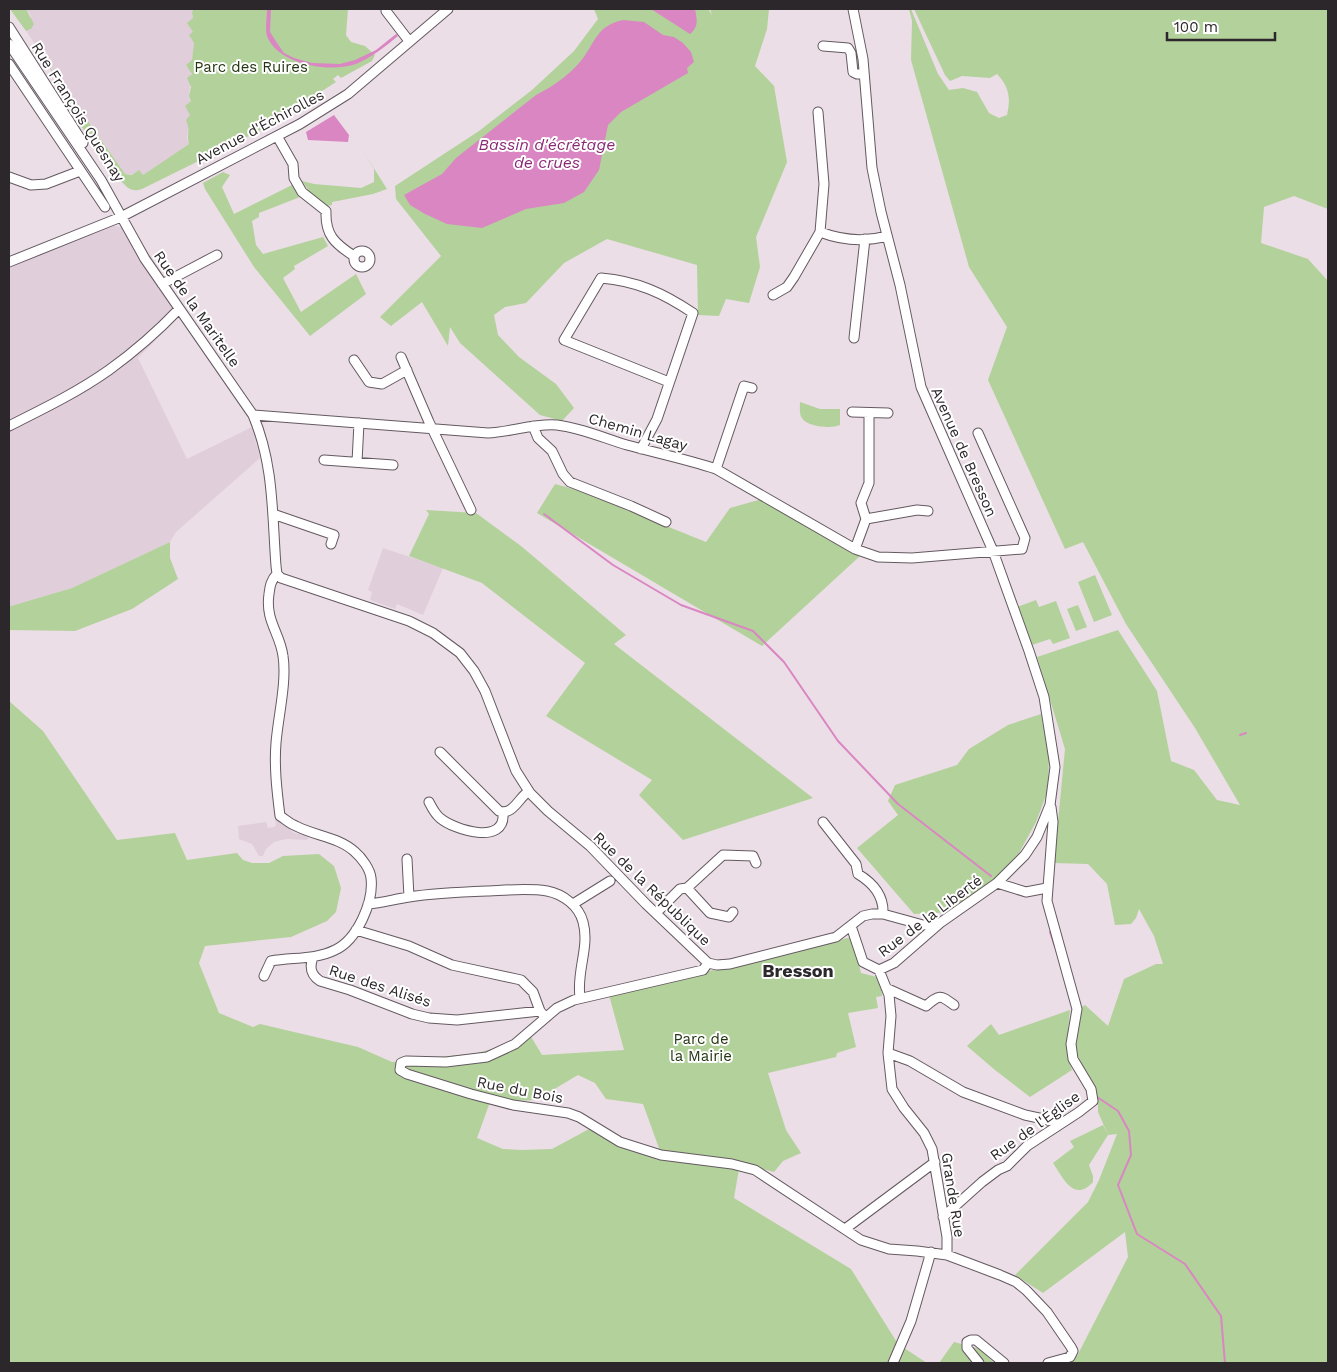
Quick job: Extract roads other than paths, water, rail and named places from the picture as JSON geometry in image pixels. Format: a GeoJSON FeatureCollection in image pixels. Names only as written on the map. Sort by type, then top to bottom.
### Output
{"type":"FeatureCollection","features":[{"type":"Feature","properties":{"kind":"street"},"geometry":{"type":"LineString","coordinates":[[386,9],[386,12],[404,35]]}},
{"type":"Feature","properties":{"kind":"street","name":"Avenue d'Échirolles"},"geometry":{"type":"LineString","coordinates":[[9,262],[121,217],[306,121],[348,94],[404,35],[448,9]]}},
{"type":"Feature","properties":{"kind":"street","name":"Avenue de Bresson"},"geometry":{"type":"LineString","coordinates":[[853,9],[861,44],[872,168],[900,285],[921,387],[993,551],[1044,697],[1055,767],[1050,805],[1037,837],[1025,855],[997,883]]}},
{"type":"Feature","properties":{"kind":"street","name":"Rue François Quesnay"},"geometry":{"type":"LineString","coordinates":[[9,27],[104,176],[121,217]]}},
{"type":"Feature","properties":{"kind":"street","name":"Rue François Quesnay"},"geometry":{"type":"LineString","coordinates":[[9,44],[101,180],[121,217]]}},
{"type":"Feature","properties":{"kind":"street"},"geometry":{"type":"LineString","coordinates":[[823,46],[848,48],[851,53],[852,72],[864,74]]}},
{"type":"Feature","properties":{"kind":"street"},"geometry":{"type":"LineString","coordinates":[[9,64],[105,207]]}},
{"type":"Feature","properties":{"kind":"street"},"geometry":{"type":"LineString","coordinates":[[773,295],[787,287],[820,232],[824,184],[818,112]]}},
{"type":"Feature","properties":{"kind":"street"},"geometry":{"type":"LineString","coordinates":[[277,136],[293,164],[294,178],[302,192],[326,211],[328,229],[335,243],[354,256]]}},
{"type":"Feature","properties":{"kind":"street"},"geometry":{"type":"LineString","coordinates":[[9,177],[31,185],[46,184],[80,171]]}},
{"type":"Feature","properties":{"kind":"street","name":"Rue de la Maritelle"},"geometry":{"type":"LineString","coordinates":[[121,217],[145,259],[253,415]]}},
{"type":"Feature","properties":{"kind":"street"},"geometry":{"type":"LineString","coordinates":[[820,232],[837,238],[866,239],[888,236]]}},
{"type":"Feature","properties":{"kind":"street"},"geometry":{"type":"LineString","coordinates":[[854,338],[866,239]]}},
{"type":"Feature","properties":{"kind":"street"},"geometry":{"type":"LineString","coordinates":[[162,284],[217,255]]}},
{"type":"Feature","properties":{"kind":"street"},"geometry":{"type":"LineString","coordinates":[[641,449],[657,418],[670,382],[693,313],[670,298],[639,285],[623,280],[601,278],[564,340],[670,382]]}},
{"type":"Feature","properties":{"kind":"street"},"geometry":{"type":"LineString","coordinates":[[9,426],[62,399],[109,370],[156,332],[179,309]]}},
{"type":"Feature","properties":{"kind":"street"},"geometry":{"type":"LineString","coordinates":[[401,357],[471,510]]}},
{"type":"Feature","properties":{"kind":"street"},"geometry":{"type":"LineString","coordinates":[[354,360],[369,382],[382,384],[407,370]]}},
{"type":"Feature","properties":{"kind":"street"},"geometry":{"type":"LineString","coordinates":[[716,469],[744,386],[752,388]]}},
{"type":"Feature","properties":{"kind":"street"},"geometry":{"type":"LineString","coordinates":[[852,412],[888,413]]}},
{"type":"Feature","properties":{"kind":"street"},"geometry":{"type":"LineString","coordinates":[[854,549],[866,519],[862,503],[869,483],[869,412]]}},
{"type":"Feature","properties":{"kind":"street"},"geometry":{"type":"LineString","coordinates":[[253,415],[259,429],[271,481],[278,574],[272,579],[268,604],[271,624],[283,654],[284,668],[276,745],[277,790],[280,816],[296,827],[341,843],[356,852],[365,863],[371,876],[368,904],[356,930],[347,941],[336,950],[313,957],[281,958],[271,961],[264,976]]}},
{"type":"Feature","properties":{"kind":"street","name":"Chemin Lagay"},"geometry":{"type":"LineString","coordinates":[[253,415],[488,433],[507,432],[533,426],[556,425],[574,428],[641,449],[716,469],[854,549],[878,557],[912,558],[1022,550],[1025,538],[978,432]]}},
{"type":"Feature","properties":{"kind":"street"},"geometry":{"type":"LineString","coordinates":[[259,429],[278,416]]}},
{"type":"Feature","properties":{"kind":"street"},"geometry":{"type":"LineString","coordinates":[[357,462],[359,423]]}},
{"type":"Feature","properties":{"kind":"street"},"geometry":{"type":"LineString","coordinates":[[533,426],[538,438],[552,451],[563,474],[570,482],[666,522]]}},
{"type":"Feature","properties":{"kind":"street"},"geometry":{"type":"LineString","coordinates":[[324,460],[393,465]]}},
{"type":"Feature","properties":{"kind":"street"},"geometry":{"type":"LineString","coordinates":[[866,519],[918,510],[928,511]]}},
{"type":"Feature","properties":{"kind":"street"},"geometry":{"type":"LineString","coordinates":[[273,514],[334,535],[331,544]]}},
{"type":"Feature","properties":{"kind":"street","name":"Rue de la République"},"geometry":{"type":"LineString","coordinates":[[278,574],[288,581],[409,621],[433,632],[460,653],[474,670],[485,691],[516,771],[528,791],[548,811],[590,846],[708,963],[716,965],[730,964],[820,939],[836,937],[863,916],[883,914],[923,925],[940,923]]}},
{"type":"Feature","properties":{"kind":"street"},"geometry":{"type":"LineString","coordinates":[[440,752],[503,813]]}},
{"type":"Feature","properties":{"kind":"street"},"geometry":{"type":"LineString","coordinates":[[503,813],[510,810],[523,794],[528,791]]}},
{"type":"Feature","properties":{"kind":"street"},"geometry":{"type":"LineString","coordinates":[[429,802],[442,820],[469,830],[485,833],[496,830],[503,818],[503,813]]}},
{"type":"Feature","properties":{"kind":"street","name":"Rue de l'Église"},"geometry":{"type":"LineString","coordinates":[[943,1217],[982,1182],[1007,1166],[1027,1146],[1093,1101],[1091,1089],[1074,1059],[1071,1044],[1078,1009],[1047,901],[1053,822],[1050,805]]}},
{"type":"Feature","properties":{"kind":"street"},"geometry":{"type":"LineString","coordinates":[[823,822],[856,864],[858,874],[868,880],[883,902],[883,914]]}},
{"type":"Feature","properties":{"kind":"street"},"geometry":{"type":"LineString","coordinates":[[656,913],[680,889],[687,888],[723,855],[753,856],[756,863]]}},
{"type":"Feature","properties":{"kind":"street"},"geometry":{"type":"LineString","coordinates":[[407,859],[410,897]]}},
{"type":"Feature","properties":{"kind":"street"},"geometry":{"type":"LineString","coordinates":[[573,904],[610,881]]}},
{"type":"Feature","properties":{"kind":"street"},"geometry":{"type":"LineString","coordinates":[[997,883],[1026,892],[1047,888]]}},
{"type":"Feature","properties":{"kind":"street","name":"Rue de la Liberté"},"geometry":{"type":"LineString","coordinates":[[878,970],[894,963],[940,923],[997,883]]}},
{"type":"Feature","properties":{"kind":"street"},"geometry":{"type":"LineString","coordinates":[[687,888],[710,913],[729,916],[733,912]]}},
{"type":"Feature","properties":{"kind":"street"},"geometry":{"type":"LineString","coordinates":[[368,904],[410,897],[508,890],[547,891],[557,894],[573,904],[582,920],[585,932],[580,998]]}},
{"type":"Feature","properties":{"kind":"street","name":"Grande Rue"},"geometry":{"type":"LineString","coordinates":[[851,926],[863,962],[878,970],[889,995],[891,1016],[888,1053],[892,1089],[924,1133],[932,1149],[947,1237],[947,1256]]}},
{"type":"Feature","properties":{"kind":"street"},"geometry":{"type":"LineString","coordinates":[[356,930],[409,946],[452,965],[521,980],[533,992],[543,1014]]}},
{"type":"Feature","properties":{"kind":"street","name":"Rue des Alisés"},"geometry":{"type":"LineString","coordinates":[[313,957],[312,972],[314,977],[320,981],[421,1016],[457,1020],[543,1014]]}},
{"type":"Feature","properties":{"kind":"street","name":"Rue du Bois"},"geometry":{"type":"LineString","coordinates":[[708,963],[705,968],[696,972],[580,998],[543,1014],[527,1036],[515,1044],[487,1057],[446,1062],[406,1061],[400,1064],[400,1070],[407,1074],[471,1094],[513,1105],[568,1113],[579,1117],[620,1142],[662,1155],[732,1164],[755,1170],[861,1240],[889,1249],[931,1252],[1000,1274],[1016,1282],[1031,1295],[1064,1336],[1073,1351],[1070,1357],[1048,1363]]}},
{"type":"Feature","properties":{"kind":"street"},"geometry":{"type":"LineString","coordinates":[[886,988],[926,1006],[941,996],[954,1005]]}},
{"type":"Feature","properties":{"kind":"street"},"geometry":{"type":"LineString","coordinates":[[888,1053],[910,1061],[962,1092],[1025,1114],[1062,1123]]}},
{"type":"Feature","properties":{"kind":"street"},"geometry":{"type":"LineString","coordinates":[[845,1229],[935,1162]]}},
{"type":"Feature","properties":{"kind":"street"},"geometry":{"type":"LineString","coordinates":[[893,1363],[911,1321],[931,1252]]}},
{"type":"Feature","properties":{"kind":"street"},"geometry":{"type":"LineString","coordinates":[[979,1363],[967,1348],[967,1342],[971,1340],[976,1340],[1004,1363]]}},
{"type":"Feature","properties":{"kind":"water"},"geometry":{"type":"Polygon","coordinates":[[[267,9],[271,9],[270,32],[284,53],[312,63],[340,64],[355,60],[376,50],[396,34],[398,36],[378,52],[356,64],[333,68],[319,67],[293,60],[273,46],[266,33],[267,9]]]}},
{"type":"Feature","properties":{"kind":"water"},"geometry":{"type":"Polygon","coordinates":[[[651,9],[695,9],[696,25],[690,34],[651,9]]]}},
{"type":"Feature","properties":{"kind":"water","name":"Bassin d'écrêtage de crues"},"geometry":{"type":"Polygon","coordinates":[[[623,20],[644,22],[663,35],[674,37],[691,52],[694,62],[687,68],[688,73],[621,112],[608,125],[599,170],[584,192],[564,203],[526,209],[482,228],[447,224],[410,205],[404,195],[442,174],[456,158],[536,95],[554,85],[580,62],[601,31],[607,26],[623,20]]]}},
{"type":"Feature","properties":{"kind":"water"},"geometry":{"type":"Polygon","coordinates":[[[334,115],[349,135],[348,142],[308,140],[306,132],[334,115]]]}},
{"type":"Feature","properties":{"kind":"waterway"},"geometry":{"type":"LineString","coordinates":[[544,514],[613,565],[681,605],[753,631],[784,662],[838,741],[898,804],[991,876]]}},
{"type":"Feature","properties":{"kind":"waterway"},"geometry":{"type":"LineString","coordinates":[[1240,735],[1246,733]]}},
{"type":"Feature","properties":{"kind":"waterway"},"geometry":{"type":"LineString","coordinates":[[1050,932],[1055,947]]}},
{"type":"Feature","properties":{"kind":"waterway"},"geometry":{"type":"LineString","coordinates":[[1097,1097],[1118,1111],[1129,1131],[1131,1155],[1118,1185],[1137,1234],[1185,1264],[1221,1316],[1225,1363]]}},
{"type":"Feature","properties":{"kind":"district","name":"Bresson"},"geometry":{"type":"Point","coordinates":[798,970]}},
{"type":"Feature","properties":{"kind":"park label","name":"Parc des Ruires"},"geometry":{"type":"Point","coordinates":[251,67]}},
{"type":"Feature","properties":{"kind":"park label","name":"Parc de la Mairie"},"geometry":{"type":"Point","coordinates":[701,1048]}}]}
